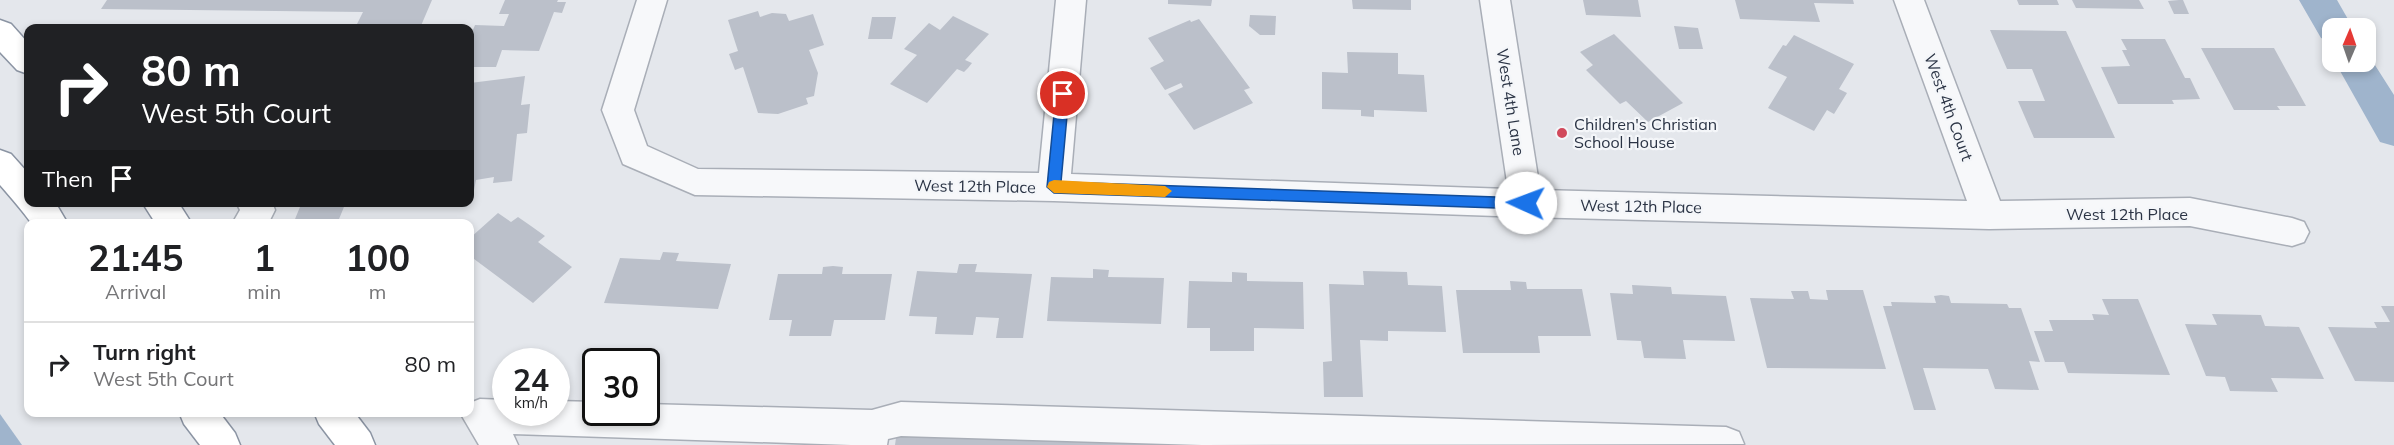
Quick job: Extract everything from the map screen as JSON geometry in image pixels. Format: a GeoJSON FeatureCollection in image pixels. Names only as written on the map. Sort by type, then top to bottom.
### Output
{"type":"FeatureCollection","features":[{"type":"Feature","properties":{"kind":"highway"},"geometry":{"type":"LineString","coordinates":[[0,32],[24,58]]}},
{"type":"Feature","properties":{"kind":"highway"},"geometry":{"type":"LineString","coordinates":[[0,163],[24,188]]}},
{"type":"Feature","properties":{"kind":"highway"},"geometry":{"type":"LineString","coordinates":[[201,417],[222,445]]}},
{"type":"Feature","properties":{"kind":"highway"},"geometry":{"type":"LineString","coordinates":[[336,417],[357,445]]}},
{"type":"Feature","properties":{"kind":"street","name":"West 12th Place"},"geometry":{"type":"LineString","coordinates":[[652,0],[618,110],[634,155],[695,182],[1054,187],[1526,203],[1989,215],[2190,212],[2292,232]]}},
{"type":"Feature","properties":{"kind":"street"},"geometry":{"type":"LineString","coordinates":[[1054,187],[1071,0]]}},
{"type":"Feature","properties":{"kind":"street","name":"West 4th Lane"},"geometry":{"type":"LineString","coordinates":[[1495,0],[1526,203]]}},
{"type":"Feature","properties":{"kind":"street","name":"West 4th Court"},"geometry":{"type":"LineString","coordinates":[[1909,0],[1989,215]]}},
{"type":"Feature","properties":{"kind":"street"},"geometry":{"type":"LineString","coordinates":[[252,219],[259,210],[256,207]]}},
{"type":"Feature","properties":{"kind":"street"},"geometry":{"type":"LineString","coordinates":[[500,445],[480,417],[870,436],[901,419],[1726,444]]}},
{"type":"Feature","properties":{"kind":"water"},"geometry":{"type":"Polygon","coordinates":[[[0,414],[22,445],[0,445],[0,414]]]}},
{"type":"Feature","properties":{"kind":"building"},"geometry":{"type":"Polygon","coordinates":[[[107,0],[432,0],[422,24],[357,24],[363,12],[101,9],[107,0]]]}},
{"type":"Feature","properties":{"kind":"building"},"geometry":{"type":"Polygon","coordinates":[[[505,0],[566,2],[562,13],[554,12],[539,51],[502,50],[496,67],[474,67],[475,25],[504,26],[509,14],[499,14],[505,0]]]}},
{"type":"Feature","properties":{"kind":"building"},"geometry":{"type":"Polygon","coordinates":[[[1168,0],[1212,0],[1211,6],[1168,4],[1168,0]]]}},
{"type":"Feature","properties":{"kind":"building"},"geometry":{"type":"Polygon","coordinates":[[[1352,0],[1411,0],[1411,10],[1353,9],[1352,0]]]}},
{"type":"Feature","properties":{"kind":"building"},"geometry":{"type":"Polygon","coordinates":[[[1583,0],[1638,0],[1641,17],[1586,15],[1583,0]]]}},
{"type":"Feature","properties":{"kind":"building"},"geometry":{"type":"Polygon","coordinates":[[[1735,0],[1853,0],[1854,4],[1814,3],[1820,22],[1740,19],[1735,0]]]}},
{"type":"Feature","properties":{"kind":"building"},"geometry":{"type":"Polygon","coordinates":[[[2017,0],[2057,0],[2059,5],[2019,5],[2017,0]]]}},
{"type":"Feature","properties":{"kind":"building"},"geometry":{"type":"Polygon","coordinates":[[[2072,0],[2139,0],[2144,9],[2076,8],[2072,0]]]}},
{"type":"Feature","properties":{"kind":"building"},"geometry":{"type":"Polygon","coordinates":[[[2183,0],[2189,14],[2174,14],[2168,1],[2183,0]]]}},
{"type":"Feature","properties":{"kind":"building"},"geometry":{"type":"Polygon","coordinates":[[[758,11],[760,17],[772,13],[786,14],[789,21],[813,14],[824,45],[809,50],[818,73],[814,96],[806,98],[808,104],[778,114],[758,113],[743,67],[735,70],[729,54],[738,51],[728,20],[758,11]]]}},
{"type":"Feature","properties":{"kind":"building"},"geometry":{"type":"Polygon","coordinates":[[[1250,15],[1276,16],[1275,35],[1260,35],[1249,26],[1250,15]]]}},
{"type":"Feature","properties":{"kind":"building"},"geometry":{"type":"Polygon","coordinates":[[[953,16],[989,34],[965,60],[972,63],[968,68],[964,72],[957,69],[927,103],[890,84],[917,55],[904,49],[929,23],[940,30],[953,16]]]}},
{"type":"Feature","properties":{"kind":"building"},"geometry":{"type":"Polygon","coordinates":[[[872,17],[896,17],[892,39],[868,39],[872,17]]]}},
{"type":"Feature","properties":{"kind":"building"},"geometry":{"type":"Polygon","coordinates":[[[1199,19],[1250,88],[1244,90],[1253,103],[1194,130],[1168,94],[1183,87],[1181,83],[1165,90],[1150,68],[1164,61],[1148,38],[1190,20],[1191,22],[1199,19]]]}},
{"type":"Feature","properties":{"kind":"building"},"geometry":{"type":"Polygon","coordinates":[[[1674,26],[1698,28],[1703,49],[1679,49],[1674,26]]]}},
{"type":"Feature","properties":{"kind":"building"},"geometry":{"type":"Polygon","coordinates":[[[1990,30],[2066,31],[2115,138],[2034,138],[2018,101],[2045,101],[2032,69],[2007,69],[1990,30]]]}},
{"type":"Feature","properties":{"kind":"building"},"geometry":{"type":"Polygon","coordinates":[[[1614,34],[1683,103],[1648,122],[1626,101],[1620,104],[1586,70],[1593,65],[1580,52],[1614,34]]]}},
{"type":"Feature","properties":{"kind":"building"},"geometry":{"type":"Polygon","coordinates":[[[1794,35],[1854,64],[1839,89],[1847,93],[1834,114],[1827,110],[1814,131],[1768,108],[1787,77],[1768,68],[1783,45],[1786,46],[1794,35]]]}},
{"type":"Feature","properties":{"kind":"building"},"geometry":{"type":"Polygon","coordinates":[[[2121,39],[2165,39],[2185,78],[2190,78],[2200,99],[2172,100],[2174,104],[2118,104],[2101,67],[2130,66],[2122,50],[2127,50],[2121,39]]]}},
{"type":"Feature","properties":{"kind":"building"},"geometry":{"type":"Polygon","coordinates":[[[2201,48],[2274,48],[2306,106],[2277,106],[2280,110],[2234,110],[2201,48]]]}},
{"type":"Feature","properties":{"kind":"building"},"geometry":{"type":"Polygon","coordinates":[[[1347,52],[1398,53],[1398,74],[1424,75],[1427,112],[1374,110],[1374,117],[1361,116],[1361,110],[1322,109],[1322,72],[1348,73],[1347,52]]]}},
{"type":"Feature","properties":{"kind":"building"},"geometry":{"type":"Polygon","coordinates":[[[525,76],[521,105],[530,104],[527,133],[517,134],[512,181],[493,183],[494,177],[476,180],[474,190],[474,82],[525,76]]]}},
{"type":"Feature","properties":{"kind":"building"},"geometry":{"type":"Polygon","coordinates":[[[300,207],[344,207],[339,219],[295,219],[300,207]]]}},
{"type":"Feature","properties":{"kind":"building"},"geometry":{"type":"Polygon","coordinates":[[[498,213],[511,222],[518,217],[545,236],[538,242],[572,267],[533,303],[474,259],[474,234],[498,213]]]}},
{"type":"Feature","properties":{"kind":"building"},"geometry":{"type":"Polygon","coordinates":[[[663,252],[679,253],[676,261],[731,264],[718,309],[604,303],[620,258],[660,260],[663,252]]]}},
{"type":"Feature","properties":{"kind":"building"},"geometry":{"type":"Polygon","coordinates":[[[959,264],[977,264],[975,272],[1032,274],[1023,338],[996,338],[999,318],[976,317],[973,335],[935,334],[937,317],[909,316],[917,271],[957,273],[959,264]]]}},
{"type":"Feature","properties":{"kind":"building"},"geometry":{"type":"Polygon","coordinates":[[[823,267],[843,267],[842,274],[892,274],[885,320],[834,320],[831,336],[789,336],[792,320],[769,320],[778,274],[822,274],[823,267]]]}},
{"type":"Feature","properties":{"kind":"building"},"geometry":{"type":"Polygon","coordinates":[[[1093,269],[1109,270],[1108,277],[1164,278],[1161,324],[1047,321],[1051,277],[1093,278],[1093,269]]]}},
{"type":"Feature","properties":{"kind":"building"},"geometry":{"type":"Polygon","coordinates":[[[1363,271],[1407,272],[1408,285],[1442,286],[1446,332],[1388,331],[1388,341],[1360,340],[1363,397],[1324,397],[1323,362],[1332,361],[1329,284],[1364,285],[1363,271]]]}},
{"type":"Feature","properties":{"kind":"building"},"geometry":{"type":"Polygon","coordinates":[[[1232,272],[1247,273],[1247,281],[1303,282],[1304,329],[1254,328],[1254,351],[1210,351],[1210,328],[1187,328],[1189,281],[1232,282],[1232,272]]]}},
{"type":"Feature","properties":{"kind":"building"},"geometry":{"type":"Polygon","coordinates":[[[1510,281],[1526,282],[1527,289],[1582,289],[1591,336],[1538,336],[1540,353],[1463,353],[1456,290],[1511,290],[1510,281]]]}},
{"type":"Feature","properties":{"kind":"building"},"geometry":{"type":"Polygon","coordinates":[[[1632,285],[1671,287],[1672,294],[1726,296],[1735,341],[1683,340],[1686,359],[1644,358],[1641,341],[1617,340],[1610,293],[1633,294],[1632,285]]]}},
{"type":"Feature","properties":{"kind":"building"},"geometry":{"type":"Polygon","coordinates":[[[1826,290],[1863,290],[1886,369],[1767,368],[1750,298],[1794,299],[1791,291],[1808,291],[1810,299],[1828,300],[1826,290]]]}},
{"type":"Feature","properties":{"kind":"building"},"geometry":{"type":"Polygon","coordinates":[[[1934,296],[1949,296],[1951,303],[2007,304],[2009,308],[2021,308],[2040,362],[2029,361],[2039,390],[1995,389],[1988,369],[1923,368],[1936,410],[1914,410],[1883,306],[1892,306],[1891,302],[1936,303],[1934,296]]]}},
{"type":"Feature","properties":{"kind":"building"},"geometry":{"type":"Polygon","coordinates":[[[2102,299],[2138,299],[2170,375],[2068,373],[2064,362],[2045,362],[2034,331],[2053,331],[2049,320],[2094,320],[2092,314],[2109,315],[2102,299]]]}},
{"type":"Feature","properties":{"kind":"building"},"geometry":{"type":"Polygon","coordinates":[[[2381,306],[2394,306],[2394,382],[2355,381],[2328,327],[2377,328],[2374,322],[2390,322],[2381,306]]]}},
{"type":"Feature","properties":{"kind":"building"},"geometry":{"type":"Polygon","coordinates":[[[2212,314],[2261,315],[2265,326],[2299,327],[2324,379],[2271,378],[2278,392],[2230,391],[2225,377],[2206,376],[2185,324],[2217,325],[2212,314]]]}},
{"type":"Feature","properties":{"kind":"building"},"geometry":{"type":"Polygon","coordinates":[[[897,431],[1252,443],[1252,445],[895,445],[897,431]]]}},
{"type":"Feature","properties":{"kind":"waterway"},"geometry":{"type":"LineString","coordinates":[[2318,0],[2328,18]]}},
{"type":"Feature","properties":{"kind":"waterway"},"geometry":{"type":"LineString","coordinates":[[2360,72],[2394,130]]}},
{"type":"Feature","properties":{"kind":"slow traffic"},"geometry":{"type":"LineString","coordinates":[[1054,185],[1054,187],[1165,191]]}},
{"type":"Feature","properties":{"kind":"place","name":"Children's Christian School House"},"geometry":{"type":"Point","coordinates":[1562,133]}},
{"type":"Feature","properties":{"kind":"route"},"geometry":{"type":"LineString","coordinates":[[1063,94],[1054,187],[1526,203]]}}]}
